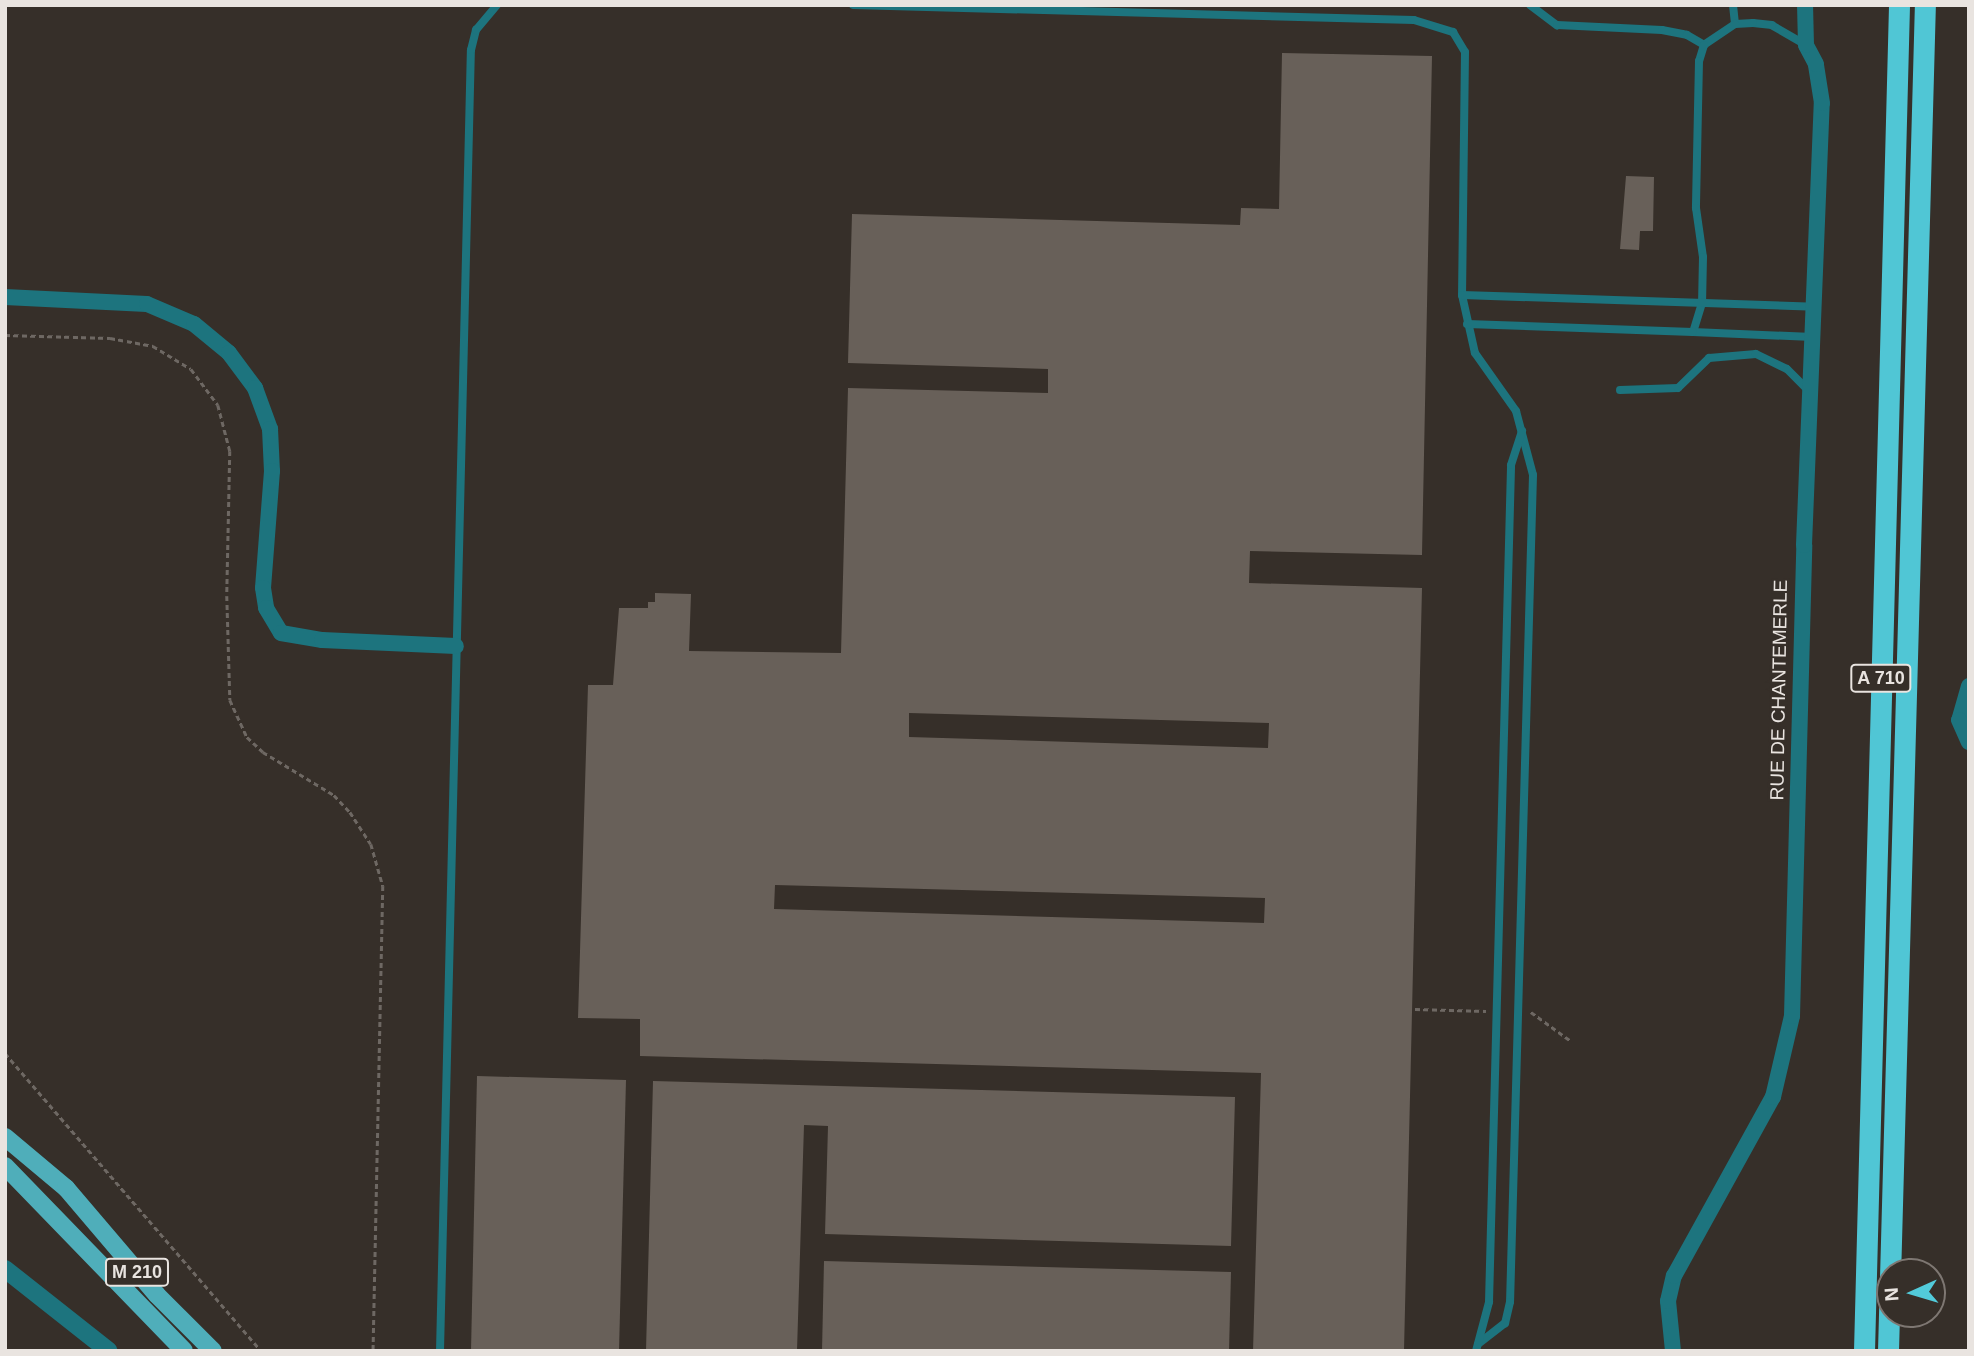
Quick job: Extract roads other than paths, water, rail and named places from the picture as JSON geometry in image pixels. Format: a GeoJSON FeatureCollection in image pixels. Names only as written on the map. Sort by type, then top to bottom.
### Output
{"type":"FeatureCollection","features":[{"type":"Feature","properties":{"kind":"highway","name":"A 710"},"geometry":{"type":"LineString","coordinates":[[1864,1351],[1899,5]]}},
{"type":"Feature","properties":{"kind":"highway","name":"A 710"},"geometry":{"type":"LineString","coordinates":[[1888,1351],[1925,5]]}},
{"type":"Feature","properties":{"kind":"highway"},"geometry":{"type":"LineString","coordinates":[[1891,1200],[1896,1258]]}},
{"type":"Feature","properties":{"kind":"highway"},"geometry":{"type":"LineString","coordinates":[[1901,1328],[1902,1351]]}},
{"type":"Feature","properties":{"kind":"main road","name":"M 210"},"geometry":{"type":"LineString","coordinates":[[5,1137],[66,1188],[149,1286],[213,1351]]}},
{"type":"Feature","properties":{"kind":"main road","name":"M 210"},"geometry":{"type":"LineString","coordinates":[[5,1166],[184,1351]]}},
{"type":"Feature","properties":{"kind":"street","name":"RUE DE CHANTEMERLE"},"geometry":{"type":"LineString","coordinates":[[1674,1351],[1668,1313],[1674,1276],[1773,1097],[1792,1016],[1810,392],[1822,103],[1816,64],[1806,45],[1805,5]]}},
{"type":"Feature","properties":{"kind":"street"},"geometry":{"type":"LineString","coordinates":[[5,297],[147,304],[194,324],[235,360],[254,388],[270,429],[272,471],[263,588],[265,608],[281,633],[322,640],[456,646]]}},
{"type":"Feature","properties":{"kind":"street"},"geometry":{"type":"LineString","coordinates":[[1969,686],[1958,720],[1969,742]]}},
{"type":"Feature","properties":{"kind":"street"},"geometry":{"type":"LineString","coordinates":[[5,1269],[109,1351]]}},
{"type":"Feature","properties":{"kind":"lane"},"geometry":{"type":"LineString","coordinates":[[440,1351],[471,50],[476,30],[496,5]]}},
{"type":"Feature","properties":{"kind":"lane"},"geometry":{"type":"LineString","coordinates":[[853,5],[1414,20],[1443,26],[1453,32],[1465,51],[1462,295],[1475,353],[1516,411],[1523,428],[1533,475],[1510,1303],[1505,1323],[1477,1348]]}},
{"type":"Feature","properties":{"kind":"lane"},"geometry":{"type":"LineString","coordinates":[[1530,5],[1557,25],[1662,30],[1687,35],[1704,46]]}},
{"type":"Feature","properties":{"kind":"lane"},"geometry":{"type":"LineString","coordinates":[[1733,5],[1735,24]]}},
{"type":"Feature","properties":{"kind":"lane"},"geometry":{"type":"LineString","coordinates":[[1693,332],[1702,303],[1703,257],[1696,208],[1699,61],[1704,46],[1735,24],[1772,24],[1806,45]]}},
{"type":"Feature","properties":{"kind":"lane"},"geometry":{"type":"LineString","coordinates":[[1462,295],[1815,307]]}},
{"type":"Feature","properties":{"kind":"lane"},"geometry":{"type":"LineString","coordinates":[[1467,324],[1812,337]]}},
{"type":"Feature","properties":{"kind":"lane"},"geometry":{"type":"LineString","coordinates":[[1620,390],[1678,388],[1709,358],[1756,354],[1787,369],[1810,392]]}},
{"type":"Feature","properties":{"kind":"lane"},"geometry":{"type":"LineString","coordinates":[[1477,1348],[1489,1302],[1511,465],[1523,428]]}}]}
